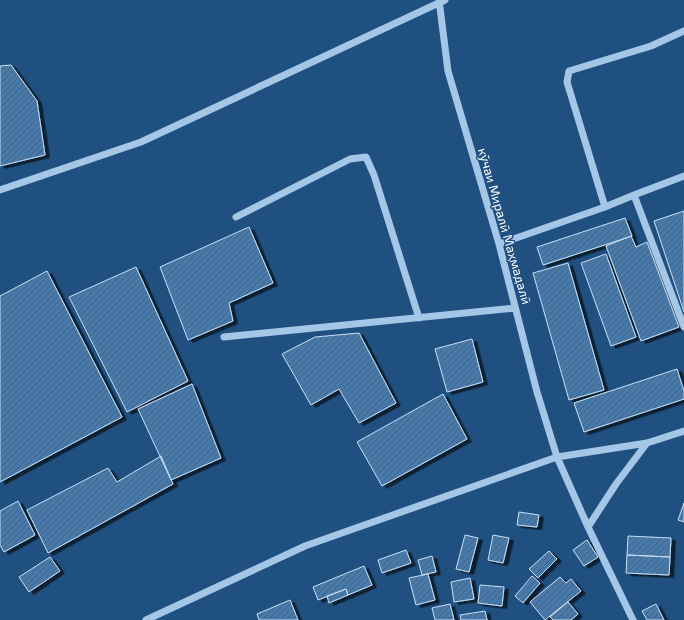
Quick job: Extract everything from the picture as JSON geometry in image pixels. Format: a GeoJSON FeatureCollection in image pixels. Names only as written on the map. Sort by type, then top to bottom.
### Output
{"type":"FeatureCollection","features":[{"type":"Feature","properties":{"kind":"street"},"geometry":{"type":"LineString","coordinates":[[0,190],[141,142],[441,1]]}},
{"type":"Feature","properties":{"kind":"street","name":"кӯчаи Миралӣ Маҳмадалӣ"},"geometry":{"type":"LineString","coordinates":[[441,1],[448,71],[499,244],[537,392],[557,457],[588,527],[633,620]]}},
{"type":"Feature","properties":{"kind":"street"},"geometry":{"type":"LineString","coordinates":[[605,207],[567,82],[569,71],[651,46],[684,30]]}},
{"type":"Feature","properties":{"kind":"street"},"geometry":{"type":"LineString","coordinates":[[236,217],[350,159],[366,157],[374,175],[419,318]]}},
{"type":"Feature","properties":{"kind":"street"},"geometry":{"type":"LineString","coordinates":[[499,244],[605,207],[684,176]]}},
{"type":"Feature","properties":{"kind":"street"},"geometry":{"type":"LineString","coordinates":[[634,195],[684,327]]}},
{"type":"Feature","properties":{"kind":"street"},"geometry":{"type":"LineString","coordinates":[[224,337],[515,308]]}},
{"type":"Feature","properties":{"kind":"street"},"geometry":{"type":"LineString","coordinates":[[146,620],[306,546],[557,457],[648,443],[684,430]]}},
{"type":"Feature","properties":{"kind":"street"},"geometry":{"type":"LineString","coordinates":[[588,527],[616,484],[648,443]]}},
{"type":"Feature","properties":{"kind":"building"},"geometry":{"type":"Polygon","coordinates":[[[11,65],[37,101],[45,155],[0,166],[0,66],[11,65]]]}},
{"type":"Feature","properties":{"kind":"building"},"geometry":{"type":"Polygon","coordinates":[[[684,211],[684,312],[654,221],[684,211]]]}},
{"type":"Feature","properties":{"kind":"building"},"geometry":{"type":"Polygon","coordinates":[[[625,218],[632,236],[543,265],[537,247],[625,218]]]}},
{"type":"Feature","properties":{"kind":"building"},"geometry":{"type":"Polygon","coordinates":[[[249,227],[273,283],[229,303],[233,321],[188,340],[160,267],[249,227]]]}},
{"type":"Feature","properties":{"kind":"building"},"geometry":{"type":"Polygon","coordinates":[[[631,236],[636,247],[647,242],[679,327],[641,341],[606,246],[631,236]]]}},
{"type":"Feature","properties":{"kind":"building"},"geometry":{"type":"Polygon","coordinates":[[[606,254],[636,337],[611,346],[581,263],[606,254]]]}},
{"type":"Feature","properties":{"kind":"building"},"geometry":{"type":"Polygon","coordinates":[[[568,263],[604,390],[569,400],[533,273],[568,263]]]}},
{"type":"Feature","properties":{"kind":"building"},"geometry":{"type":"Polygon","coordinates":[[[136,267],[188,381],[127,412],[69,297],[136,267]]]}},
{"type":"Feature","properties":{"kind":"building"},"geometry":{"type":"Polygon","coordinates":[[[47,271],[122,417],[0,482],[0,296],[47,271]]]}},
{"type":"Feature","properties":{"kind":"building"},"geometry":{"type":"Polygon","coordinates":[[[359,333],[396,403],[359,423],[339,389],[311,405],[282,354],[315,337],[359,333]]]}},
{"type":"Feature","properties":{"kind":"building"},"geometry":{"type":"Polygon","coordinates":[[[472,339],[483,382],[447,392],[435,349],[472,339]]]}},
{"type":"Feature","properties":{"kind":"building"},"geometry":{"type":"Polygon","coordinates":[[[677,369],[684,391],[684,399],[584,432],[574,403],[677,369]]]}},
{"type":"Feature","properties":{"kind":"building"},"geometry":{"type":"Polygon","coordinates":[[[192,384],[221,458],[171,480],[138,409],[192,384]]]}},
{"type":"Feature","properties":{"kind":"building"},"geometry":{"type":"Polygon","coordinates":[[[443,394],[467,439],[382,486],[357,442],[443,394]]]}},
{"type":"Feature","properties":{"kind":"building"},"geometry":{"type":"Polygon","coordinates":[[[161,456],[173,484],[48,553],[27,510],[108,468],[117,482],[161,456]]]}},
{"type":"Feature","properties":{"kind":"building"},"geometry":{"type":"Polygon","coordinates":[[[18,501],[35,535],[4,552],[0,545],[0,511],[18,501]]]}},
{"type":"Feature","properties":{"kind":"building"},"geometry":{"type":"Polygon","coordinates":[[[684,503],[684,522],[678,520],[684,503]]]}},
{"type":"Feature","properties":{"kind":"building"},"geometry":{"type":"Polygon","coordinates":[[[519,512],[539,515],[537,527],[517,525],[519,512]]]}},
{"type":"Feature","properties":{"kind":"building"},"geometry":{"type":"Polygon","coordinates":[[[465,535],[478,538],[469,572],[456,569],[465,535]]]}},
{"type":"Feature","properties":{"kind":"building"},"geometry":{"type":"Polygon","coordinates":[[[493,535],[509,538],[503,563],[488,560],[493,535]]]}},
{"type":"Feature","properties":{"kind":"building"},"geometry":{"type":"Polygon","coordinates":[[[628,536],[671,538],[670,557],[627,555],[628,536]]]}},
{"type":"Feature","properties":{"kind":"building"},"geometry":{"type":"Polygon","coordinates":[[[587,540],[598,557],[584,566],[573,550],[587,540]]]}},
{"type":"Feature","properties":{"kind":"building"},"geometry":{"type":"Polygon","coordinates":[[[406,550],[411,563],[382,573],[378,560],[406,550]]]}},
{"type":"Feature","properties":{"kind":"building"},"geometry":{"type":"Polygon","coordinates":[[[549,551],[557,559],[538,578],[529,569],[549,551]]]}},
{"type":"Feature","properties":{"kind":"building"},"geometry":{"type":"Polygon","coordinates":[[[627,555],[670,557],[669,575],[626,573],[627,555]]]}},
{"type":"Feature","properties":{"kind":"building"},"geometry":{"type":"Polygon","coordinates":[[[432,556],[436,572],[422,575],[418,560],[432,556]]]}},
{"type":"Feature","properties":{"kind":"building"},"geometry":{"type":"Polygon","coordinates":[[[50,557],[60,571],[29,592],[19,577],[50,557]]]}},
{"type":"Feature","properties":{"kind":"building"},"geometry":{"type":"Polygon","coordinates":[[[364,566],[372,585],[348,595],[346,589],[318,600],[313,587],[364,566]]]}},
{"type":"Feature","properties":{"kind":"building"},"geometry":{"type":"Polygon","coordinates":[[[428,574],[435,600],[416,605],[409,578],[428,574]]]}},
{"type":"Feature","properties":{"kind":"building"},"geometry":{"type":"Polygon","coordinates":[[[532,576],[540,583],[523,603],[515,596],[532,576]]]}},
{"type":"Feature","properties":{"kind":"building"},"geometry":{"type":"Polygon","coordinates":[[[560,577],[566,583],[571,579],[581,591],[545,620],[530,602],[560,577]]]}},
{"type":"Feature","properties":{"kind":"building"},"geometry":{"type":"Polygon","coordinates":[[[470,578],[474,599],[454,602],[451,582],[470,578]]]}},
{"type":"Feature","properties":{"kind":"building"},"geometry":{"type":"Polygon","coordinates":[[[480,585],[504,587],[502,606],[478,603],[480,585]]]}},
{"type":"Feature","properties":{"kind":"building"},"geometry":{"type":"Polygon","coordinates":[[[346,589],[348,595],[329,603],[327,596],[346,589]]]}},
{"type":"Feature","properties":{"kind":"building"},"geometry":{"type":"Polygon","coordinates":[[[290,600],[298,620],[259,620],[257,614],[290,600]]]}},
{"type":"Feature","properties":{"kind":"building"},"geometry":{"type":"Polygon","coordinates":[[[568,602],[578,614],[571,620],[553,620],[550,617],[568,602]]]}},
{"type":"Feature","properties":{"kind":"building"},"geometry":{"type":"Polygon","coordinates":[[[450,604],[454,620],[435,620],[432,608],[450,604]]]}},
{"type":"Feature","properties":{"kind":"building"},"geometry":{"type":"Polygon","coordinates":[[[656,604],[664,620],[647,620],[642,611],[656,604]]]}},
{"type":"Feature","properties":{"kind":"building"},"geometry":{"type":"Polygon","coordinates":[[[485,611],[487,620],[461,620],[460,615],[485,611]]]}}]}
